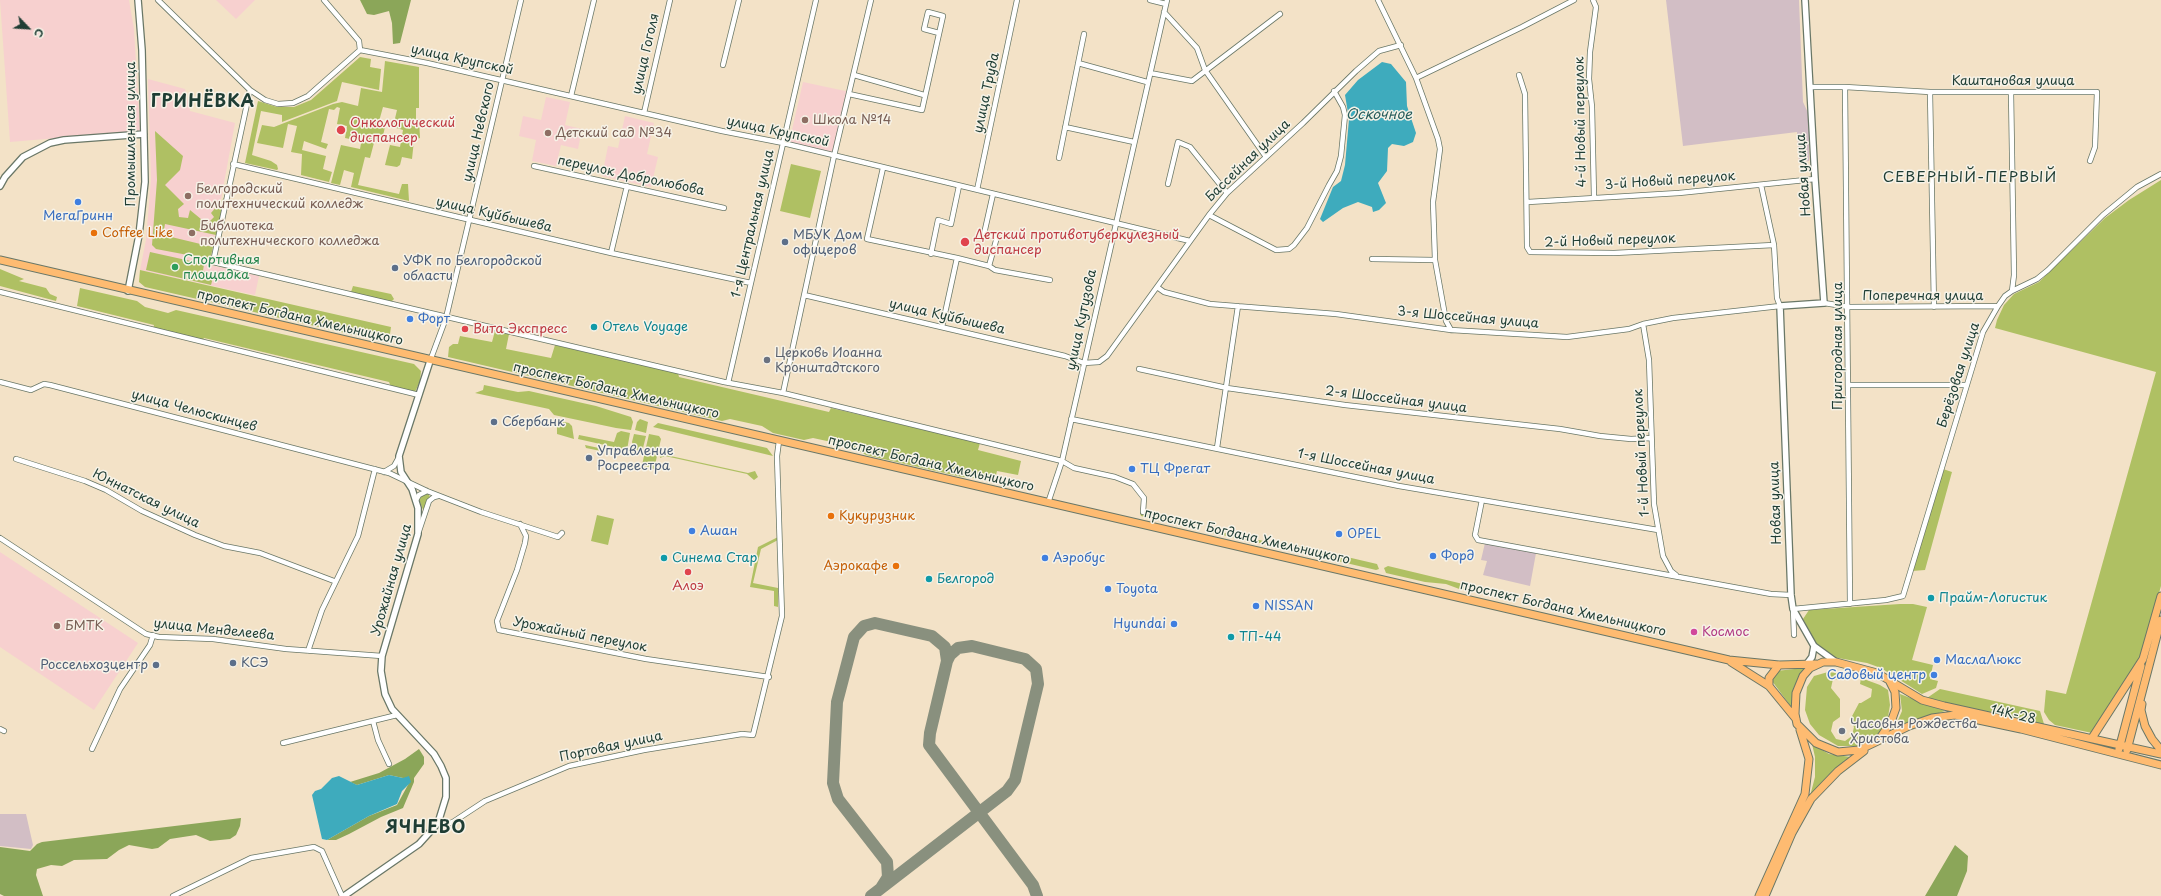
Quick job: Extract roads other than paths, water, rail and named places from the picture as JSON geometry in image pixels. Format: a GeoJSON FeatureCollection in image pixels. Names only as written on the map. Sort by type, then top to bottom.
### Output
{"type":"FeatureCollection","features":[{"type":"Feature","properties":{"kind":"main road","name":"проспект Богдана Хмельницкого"},"geometry":{"type":"LineString","coordinates":[[0,256],[126,286],[128,291]]}},
{"type":"Feature","properties":{"kind":"main road","name":"проспект Богдана Хмельницкого"},"geometry":{"type":"LineString","coordinates":[[0,260],[430,361],[1729,660],[1779,665],[1806,665]]}},
{"type":"Feature","properties":{"kind":"main road"},"geometry":{"type":"LineString","coordinates":[[2124,745],[2144,659],[2161,596]]}},
{"type":"Feature","properties":{"kind":"main road"},"geometry":{"type":"LineString","coordinates":[[2121,756],[2161,620]]}},
{"type":"Feature","properties":{"kind":"main road"},"geometry":{"type":"LineString","coordinates":[[2092,738],[2144,659]]}},
{"type":"Feature","properties":{"kind":"main road","name":"проспект Богдана Хмельницкого"},"geometry":{"type":"LineString","coordinates":[[1729,660],[1769,686],[1797,722]]}},
{"type":"Feature","properties":{"kind":"main road"},"geometry":{"type":"LineString","coordinates":[[1765,896],[1792,833],[1811,798],[1838,771],[1872,745],[1885,732],[1895,713],[1895,692],[1889,680],[1864,668],[1836,662],[1829,661],[1806,665]]}},
{"type":"Feature","properties":{"kind":"main road"},"geometry":{"type":"LineString","coordinates":[[1759,896],[1805,794],[1809,772],[1808,753],[1797,722],[1795,699],[1798,684],[1806,672],[1816,664]]}},
{"type":"Feature","properties":{"kind":"main road"},"geometry":{"type":"LineString","coordinates":[[1769,686],[1769,678],[1779,665]]}},
{"type":"Feature","properties":{"kind":"main road"},"geometry":{"type":"LineString","coordinates":[[2148,666],[2141,710],[2152,739],[2161,750]]}},
{"type":"Feature","properties":{"kind":"main road","name":"14К-28"},"geometry":{"type":"LineString","coordinates":[[1889,680],[1922,700],[1944,706],[2161,754]]}},
{"type":"Feature","properties":{"kind":"main road","name":"14К-28"},"geometry":{"type":"LineString","coordinates":[[1872,745],[1910,726],[1932,718],[1956,715],[2021,729],[2121,756],[2161,765]]}},
{"type":"Feature","properties":{"kind":"main road"},"geometry":{"type":"LineString","coordinates":[[1797,722],[1812,740],[1830,750],[1852,752],[1872,745]]}},
{"type":"Feature","properties":{"kind":"street","name":"Промышленная улица"},"geometry":{"type":"LineString","coordinates":[[128,291],[143,208],[144,134],[142,50],[138,0]]}},
{"type":"Feature","properties":{"kind":"street"},"geometry":{"type":"LineString","coordinates":[[158,0],[250,90],[265,100],[278,104],[293,103],[308,96],[360,50],[359,41],[324,0]]}},
{"type":"Feature","properties":{"kind":"street","name":"улица Невского"},"geometry":{"type":"LineString","coordinates":[[430,361],[446,318],[521,0]]}},
{"type":"Feature","properties":{"kind":"street"},"geometry":{"type":"LineString","coordinates":[[571,96],[594,0]]}},
{"type":"Feature","properties":{"kind":"street","name":"улица Гоголя"},"geometry":{"type":"LineString","coordinates":[[644,113],[670,0]]}},
{"type":"Feature","properties":{"kind":"street"},"geometry":{"type":"LineString","coordinates":[[723,65],[739,0]]}},
{"type":"Feature","properties":{"kind":"street","name":"1-я Центральная улица"},"geometry":{"type":"LineString","coordinates":[[728,383],[816,0]]}},
{"type":"Feature","properties":{"kind":"street"},"geometry":{"type":"LineString","coordinates":[[783,393],[834,156],[850,94],[871,0]]}},
{"type":"Feature","properties":{"kind":"street","name":"улица Труда"},"geometry":{"type":"LineString","coordinates":[[978,190],[1017,0]]}},
{"type":"Feature","properties":{"kind":"street"},"geometry":{"type":"LineString","coordinates":[[1150,0],[1166,2]]}},
{"type":"Feature","properties":{"kind":"street"},"geometry":{"type":"LineString","coordinates":[[1378,0],[1416,78],[1440,149],[1433,202],[1436,260],[1445,313],[1451,330]]}},
{"type":"Feature","properties":{"kind":"street"},"geometry":{"type":"LineString","coordinates":[[1416,78],[1522,28],[1574,0]]}},
{"type":"Feature","properties":{"kind":"street","name":"4-й Новый переулок"},"geometry":{"type":"LineString","coordinates":[[1593,0],[1596,7],[1590,52],[1589,79],[1592,107],[1594,197]]}},
{"type":"Feature","properties":{"kind":"street","name":"Новая улица"},"geometry":{"type":"LineString","coordinates":[[1805,0],[1815,179],[1824,303]]}},
{"type":"Feature","properties":{"kind":"street","name":"улица Кутузова"},"geometry":{"type":"LineString","coordinates":[[1048,503],[1062,461],[1166,2]]}},
{"type":"Feature","properties":{"kind":"street"},"geometry":{"type":"LineString","coordinates":[[850,94],[922,110],[924,95],[943,16],[928,12],[924,29],[939,32]]}},
{"type":"Feature","properties":{"kind":"street"},"geometry":{"type":"LineString","coordinates":[[1164,12],[1197,48],[1206,70],[1266,157]]}},
{"type":"Feature","properties":{"kind":"street"},"geometry":{"type":"LineString","coordinates":[[1150,73],[1192,81],[1280,14]]}},
{"type":"Feature","properties":{"kind":"street"},"geometry":{"type":"LineString","coordinates":[[1058,158],[1084,34]]}},
{"type":"Feature","properties":{"kind":"street","name":"Бассейная улица"},"geometry":{"type":"LineString","coordinates":[[1084,363],[1099,362],[1107,356],[1209,215],[1227,193],[1334,91],[1379,51],[1400,45]]}},
{"type":"Feature","properties":{"kind":"street","name":"улица Крупской"},"geometry":{"type":"LineString","coordinates":[[360,50],[783,143],[1190,241]]}},
{"type":"Feature","properties":{"kind":"street"},"geometry":{"type":"LineString","coordinates":[[1078,63],[1148,82]]}},
{"type":"Feature","properties":{"kind":"street"},"geometry":{"type":"LineString","coordinates":[[854,75],[924,95]]}},
{"type":"Feature","properties":{"kind":"street","name":"2-й Новый переулок"},"geometry":{"type":"LineString","coordinates":[[1519,75],[1525,94],[1528,202],[1527,247],[1532,253],[1614,253],[1774,245]]}},
{"type":"Feature","properties":{"kind":"street","name":"Каштановая улица"},"geometry":{"type":"LineString","coordinates":[[1810,87],[1846,87],[1930,92],[2097,92],[2095,147],[2090,160]]}},
{"type":"Feature","properties":{"kind":"street","name":"Пригородная улица"},"geometry":{"type":"LineString","coordinates":[[1846,87],[1849,307],[1850,604]]}},
{"type":"Feature","properties":{"kind":"street"},"geometry":{"type":"LineString","coordinates":[[250,90],[213,262],[446,318],[728,383],[783,393],[1062,461],[1074,468],[1115,477],[1133,484],[1144,498],[1143,512]]}},
{"type":"Feature","properties":{"kind":"street"},"geometry":{"type":"LineString","coordinates":[[1209,215],[1276,250],[1289,249],[1294,245],[1306,228],[1337,171],[1341,156],[1345,115],[1343,107],[1334,91]]}},
{"type":"Feature","properties":{"kind":"street"},"geometry":{"type":"LineString","coordinates":[[1930,92],[1934,307]]}},
{"type":"Feature","properties":{"kind":"street"},"geometry":{"type":"LineString","coordinates":[[2011,92],[2014,275],[2012,291]]}},
{"type":"Feature","properties":{"kind":"street"},"geometry":{"type":"LineString","coordinates":[[1065,127],[1134,142]]}},
{"type":"Feature","properties":{"kind":"street"},"geometry":{"type":"LineString","coordinates":[[0,186],[9,172],[23,157],[50,143],[64,140],[144,134]]}},
{"type":"Feature","properties":{"kind":"street"},"geometry":{"type":"LineString","coordinates":[[1168,184],[1178,142],[1190,147],[1227,193]]}},
{"type":"Feature","properties":{"kind":"street","name":"улица Куйбышева"},"geometry":{"type":"LineString","coordinates":[[233,164],[469,220],[751,284]]}},
{"type":"Feature","properties":{"kind":"street","name":"переулок Добролюбова"},"geometry":{"type":"LineString","coordinates":[[534,166],[724,208]]}},
{"type":"Feature","properties":{"kind":"street"},"geometry":{"type":"LineString","coordinates":[[883,168],[867,238],[931,254],[957,258],[989,266],[995,270],[1050,280]]}},
{"type":"Feature","properties":{"kind":"street"},"geometry":{"type":"LineString","coordinates":[[2012,291],[2037,279],[2103,215],[2137,187],[2161,174]]}},
{"type":"Feature","properties":{"kind":"street","name":"3-й Новый переулок"},"geometry":{"type":"LineString","coordinates":[[1528,202],[1585,200],[1594,197],[1679,193],[1815,179]]}},
{"type":"Feature","properties":{"kind":"street","name":"Новая улица"},"geometry":{"type":"LineString","coordinates":[[1761,185],[1774,245],[1777,298],[1780,306],[1792,609],[1814,646],[1836,662]]}},
{"type":"Feature","properties":{"kind":"street"},"geometry":{"type":"LineString","coordinates":[[612,253],[627,186]]}},
{"type":"Feature","properties":{"kind":"street"},"geometry":{"type":"LineString","coordinates":[[931,254],[938,220],[951,224],[960,186]]}},
{"type":"Feature","properties":{"kind":"street"},"geometry":{"type":"LineString","coordinates":[[989,266],[997,237],[984,234],[993,194]]}},
{"type":"Feature","properties":{"kind":"street"},"geometry":{"type":"LineString","coordinates":[[942,327],[957,258]]}},
{"type":"Feature","properties":{"kind":"street"},"geometry":{"type":"LineString","coordinates":[[1372,259],[1436,260]]}},
{"type":"Feature","properties":{"kind":"street","name":"3-я Шоссейная улица"},"geometry":{"type":"LineString","coordinates":[[1157,286],[1164,292],[1188,300],[1238,306],[1336,314],[1451,330],[1567,337],[1629,329],[1643,324],[1673,318],[1780,306]]}},
{"type":"Feature","properties":{"kind":"street","name":"Берёзовая улица"},"geometry":{"type":"LineString","coordinates":[[1850,604],[1886,600],[1903,596],[1983,332],[2005,296],[2012,291]]}},
{"type":"Feature","properties":{"kind":"street"},"geometry":{"type":"LineString","coordinates":[[0,292],[419,395]]}},
{"type":"Feature","properties":{"kind":"street","name":"улица Куйбышева"},"geometry":{"type":"LineString","coordinates":[[804,296],[1065,356],[1084,363]]}},
{"type":"Feature","properties":{"kind":"street"},"geometry":{"type":"LineString","coordinates":[[1780,306],[1824,303]]}},
{"type":"Feature","properties":{"kind":"street","name":"Поперечная улица"},"geometry":{"type":"LineString","coordinates":[[1824,303],[1849,307],[1998,306]]}},
{"type":"Feature","properties":{"kind":"street"},"geometry":{"type":"LineString","coordinates":[[1217,448],[1238,306]]}},
{"type":"Feature","properties":{"kind":"street","name":"1-й Новый переулок"},"geometry":{"type":"LineString","coordinates":[[1643,324],[1649,360],[1652,485],[1658,530],[1664,560],[1671,571],[1677,576]]}},
{"type":"Feature","properties":{"kind":"street","name":"Урожайная улица"},"geometry":{"type":"LineString","coordinates":[[430,361],[400,456],[400,468],[416,500],[419,515],[418,534],[382,656],[383,687],[389,702],[397,714],[434,754],[446,778],[446,797],[438,823]]}},
{"type":"Feature","properties":{"kind":"street","name":"2-я Шоссейная улица"},"geometry":{"type":"LineString","coordinates":[[1139,369],[1227,388],[1385,410],[1540,427],[1600,436],[1631,439],[1651,438]]}},
{"type":"Feature","properties":{"kind":"street","name":"улица Челюскинцев"},"geometry":{"type":"LineString","coordinates":[[0,382],[31,390],[44,384],[50,385],[375,469],[389,473],[440,497]]}},
{"type":"Feature","properties":{"kind":"street"},"geometry":{"type":"LineString","coordinates":[[1849,385],[1967,385]]}},
{"type":"Feature","properties":{"kind":"street","name":"1-я Шоссейная улица"},"geometry":{"type":"LineString","coordinates":[[1071,419],[1353,477],[1658,530]]}},
{"type":"Feature","properties":{"kind":"street"},"geometry":{"type":"LineString","coordinates":[[769,677],[782,616],[777,456],[779,441]]}},
{"type":"Feature","properties":{"kind":"street"},"geometry":{"type":"LineString","coordinates":[[384,472],[394,466],[400,456]]}},
{"type":"Feature","properties":{"kind":"street","name":"Юннатская улица"},"geometry":{"type":"LineString","coordinates":[[16,459],[85,481],[106,490],[154,517],[195,535],[224,546],[266,555],[334,581]]}},
{"type":"Feature","properties":{"kind":"street"},"geometry":{"type":"LineString","coordinates":[[389,473],[396,472],[400,468]]}},
{"type":"Feature","properties":{"kind":"street"},"geometry":{"type":"LineString","coordinates":[[308,651],[334,581],[358,536],[375,469]]}},
{"type":"Feature","properties":{"kind":"street"},"geometry":{"type":"LineString","coordinates":[[416,500],[419,495],[427,491]]}},
{"type":"Feature","properties":{"kind":"street"},"geometry":{"type":"LineString","coordinates":[[418,534],[429,501],[434,497],[440,497],[558,537],[562,533]]}},
{"type":"Feature","properties":{"kind":"street"},"geometry":{"type":"LineString","coordinates":[[1482,500],[1475,535],[1478,540],[1771,594],[1791,595]]}},
{"type":"Feature","properties":{"kind":"street","name":"Урожайный переулок"},"geometry":{"type":"LineString","coordinates":[[520,524],[526,536],[525,543],[518,570],[497,621],[499,630],[646,659],[769,677]]}},
{"type":"Feature","properties":{"kind":"street","name":"улица Менделеева"},"geometry":{"type":"LineString","coordinates":[[0,538],[146,634],[213,639],[308,651],[382,656]]}},
{"type":"Feature","properties":{"kind":"street"},"geometry":{"type":"LineString","coordinates":[[1794,635],[1792,609],[1850,604]]}},
{"type":"Feature","properties":{"kind":"street"},"geometry":{"type":"LineString","coordinates":[[92,749],[120,689],[150,645],[153,635]]}},
{"type":"Feature","properties":{"kind":"street"},"geometry":{"type":"LineString","coordinates":[[1806,665],[1812,657],[1814,646]]}},
{"type":"Feature","properties":{"kind":"street","name":"Портовая улица"},"geometry":{"type":"LineString","coordinates":[[438,823],[447,824],[453,822],[485,800],[569,766],[644,750],[742,734],[753,735],[769,677]]}},
{"type":"Feature","properties":{"kind":"street"},"geometry":{"type":"LineString","coordinates":[[283,743],[397,714]]}},
{"type":"Feature","properties":{"kind":"street"},"geometry":{"type":"LineString","coordinates":[[373,721],[378,740],[389,764]]}},
{"type":"Feature","properties":{"kind":"street"},"geometry":{"type":"LineString","coordinates":[[173,896],[251,858],[314,847],[322,850],[343,896],[408,853],[430,833],[438,823]]}},
{"type":"Feature","properties":{"kind":"water","name":"Оскочное"},"geometry":{"type":"Polygon","coordinates":[[[1382,62],[1391,64],[1406,82],[1407,106],[1416,133],[1413,142],[1404,146],[1392,144],[1388,148],[1387,171],[1378,183],[1386,203],[1379,210],[1373,212],[1372,207],[1358,202],[1343,208],[1323,222],[1320,219],[1333,187],[1341,181],[1345,165],[1349,119],[1345,95],[1358,80],[1382,62]]]}},
{"type":"Feature","properties":{"kind":"water"},"geometry":{"type":"Polygon","coordinates":[[[389,775],[403,778],[409,776],[411,782],[402,791],[397,804],[369,816],[327,840],[322,839],[312,795],[315,791],[321,789],[332,778],[339,776],[357,785],[389,775]]]}},
{"type":"Feature","properties":{"kind":"place","name":"Школа №14"},"geometry":{"type":"Point","coordinates":[805,120]}},
{"type":"Feature","properties":{"kind":"place","name":"Онкологический диспансер"},"geometry":{"type":"Point","coordinates":[341,130]}},
{"type":"Feature","properties":{"kind":"place","name":"Детский сад №34"},"geometry":{"type":"Point","coordinates":[548,133]}},
{"type":"Feature","properties":{"kind":"place","name":"Белгородский политехнический колледж"},"geometry":{"type":"Point","coordinates":[188,196]}},
{"type":"Feature","properties":{"kind":"place","name":"МегаГринн"},"geometry":{"type":"Point","coordinates":[78,202]}},
{"type":"Feature","properties":{"kind":"place","name":"Coffee Like"},"geometry":{"type":"Point","coordinates":[94,233]}},
{"type":"Feature","properties":{"kind":"place","name":"Библиотека политехнического колледжа"},"geometry":{"type":"Point","coordinates":[192,233]}},
{"type":"Feature","properties":{"kind":"place","name":"МБУК Дом офицеров"},"geometry":{"type":"Point","coordinates":[785,242]}},
{"type":"Feature","properties":{"kind":"place","name":"Детский противотуберкулезный диспансер"},"geometry":{"type":"Point","coordinates":[965,242]}},
{"type":"Feature","properties":{"kind":"place","name":"Спортивная площадка"},"geometry":{"type":"Point","coordinates":[175,267]}},
{"type":"Feature","properties":{"kind":"place","name":"УФК по Белгородской области"},"geometry":{"type":"Point","coordinates":[395,268]}},
{"type":"Feature","properties":{"kind":"place","name":"Форт"},"geometry":{"type":"Point","coordinates":[410,319]}},
{"type":"Feature","properties":{"kind":"place","name":"Отель Voyage"},"geometry":{"type":"Point","coordinates":[594,327]}},
{"type":"Feature","properties":{"kind":"place","name":"Вита Экспресс"},"geometry":{"type":"Point","coordinates":[465,329]}},
{"type":"Feature","properties":{"kind":"place","name":"Церковь Иоанна Кронштадтского"},"geometry":{"type":"Point","coordinates":[767,360]}},
{"type":"Feature","properties":{"kind":"place","name":"Сбербанк"},"geometry":{"type":"Point","coordinates":[494,422]}},
{"type":"Feature","properties":{"kind":"place","name":"Управление Росреестра"},"geometry":{"type":"Point","coordinates":[589,458]}},
{"type":"Feature","properties":{"kind":"place","name":"ТЦ Фрегат"},"geometry":{"type":"Point","coordinates":[1132,469]}},
{"type":"Feature","properties":{"kind":"place","name":"Кукурузник"},"geometry":{"type":"Point","coordinates":[831,516]}},
{"type":"Feature","properties":{"kind":"place","name":"Ашан"},"geometry":{"type":"Point","coordinates":[692,531]}},
{"type":"Feature","properties":{"kind":"place","name":"OPEL"},"geometry":{"type":"Point","coordinates":[1339,534]}},
{"type":"Feature","properties":{"kind":"place","name":"Форд"},"geometry":{"type":"Point","coordinates":[1433,556]}},
{"type":"Feature","properties":{"kind":"place","name":"Синема Стар"},"geometry":{"type":"Point","coordinates":[664,558]}},
{"type":"Feature","properties":{"kind":"place","name":"Аэробус"},"geometry":{"type":"Point","coordinates":[1045,558]}},
{"type":"Feature","properties":{"kind":"place","name":"Аэрокафе"},"geometry":{"type":"Point","coordinates":[896,566]}},
{"type":"Feature","properties":{"kind":"place","name":"Алоэ"},"geometry":{"type":"Point","coordinates":[688,572]}},
{"type":"Feature","properties":{"kind":"place","name":"Белгород"},"geometry":{"type":"Point","coordinates":[929,579]}},
{"type":"Feature","properties":{"kind":"place","name":"Toyota"},"geometry":{"type":"Point","coordinates":[1108,589]}},
{"type":"Feature","properties":{"kind":"place","name":"Прайм-Логистик"},"geometry":{"type":"Point","coordinates":[1931,598]}},
{"type":"Feature","properties":{"kind":"place","name":"NISSAN"},"geometry":{"type":"Point","coordinates":[1256,606]}},
{"type":"Feature","properties":{"kind":"place","name":"Hyundai"},"geometry":{"type":"Point","coordinates":[1174,624]}},
{"type":"Feature","properties":{"kind":"place","name":"БМТК"},"geometry":{"type":"Point","coordinates":[57,626]}},
{"type":"Feature","properties":{"kind":"place","name":"Космос"},"geometry":{"type":"Point","coordinates":[1694,632]}},
{"type":"Feature","properties":{"kind":"place","name":"ТП-44"},"geometry":{"type":"Point","coordinates":[1231,637]}},
{"type":"Feature","properties":{"kind":"place","name":"МаслаЛюкс"},"geometry":{"type":"Point","coordinates":[1937,660]}},
{"type":"Feature","properties":{"kind":"place","name":"КСЭ"},"geometry":{"type":"Point","coordinates":[233,663]}},
{"type":"Feature","properties":{"kind":"place","name":"Россельхозцентр"},"geometry":{"type":"Point","coordinates":[156,665]}},
{"type":"Feature","properties":{"kind":"place","name":"Садовый центр"},"geometry":{"type":"Point","coordinates":[1934,675]}},
{"type":"Feature","properties":{"kind":"place","name":"Часовня Рождества Христова"},"geometry":{"type":"Point","coordinates":[1842,731]}},
{"type":"Feature","properties":{"kind":"district","name":"ГРИНЁВКА"},"geometry":{"type":"Point","coordinates":[203,102]}},
{"type":"Feature","properties":{"kind":"district","name":"СЕВЕРНЫЙ-ПЕРВЫЙ"},"geometry":{"type":"Point","coordinates":[1970,178]}},
{"type":"Feature","properties":{"kind":"district","name":"ЯЧНЕВО"},"geometry":{"type":"Point","coordinates":[426,828]}}]}
